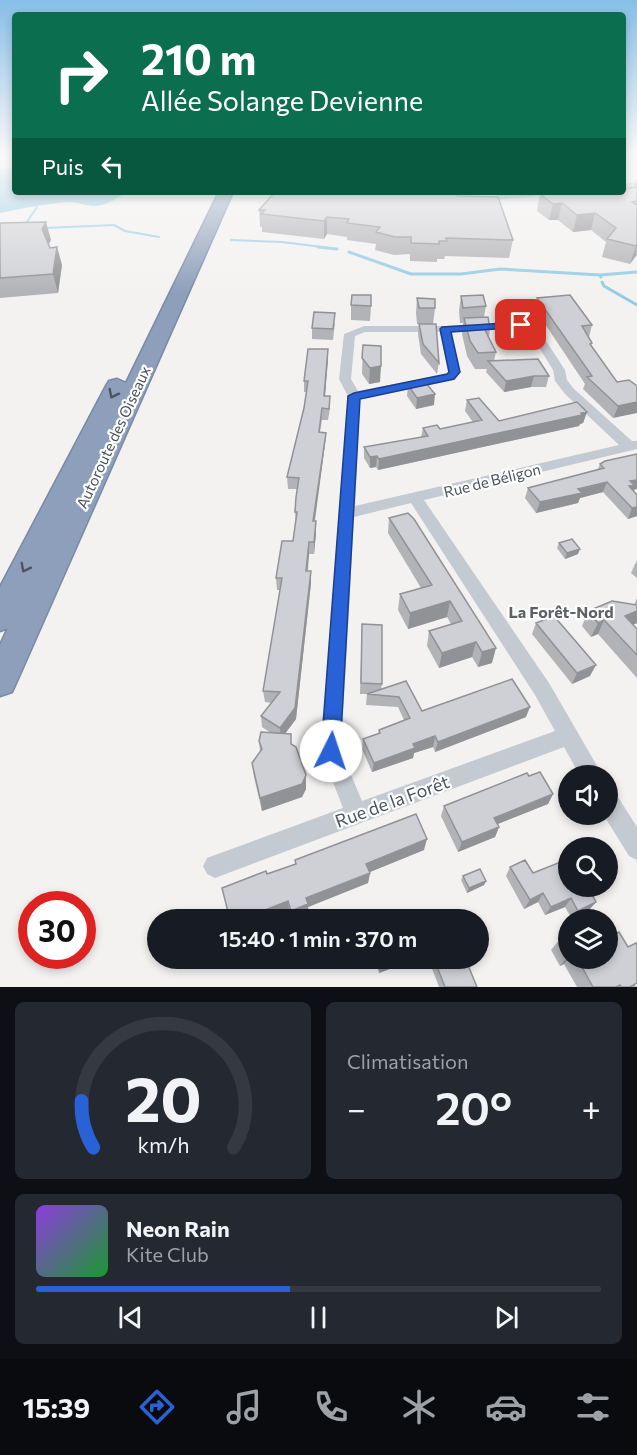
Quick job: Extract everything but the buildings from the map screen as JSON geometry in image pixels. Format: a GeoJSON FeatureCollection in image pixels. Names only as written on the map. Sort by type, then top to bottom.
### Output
{"type":"FeatureCollection","features":[{"type":"Feature","properties":{"kind":"highway","name":"Autoroute des Oiseaux"},"geometry":{"type":"LineString","coordinates":[[0,618],[210,201]]}},
{"type":"Feature","properties":{"kind":"highway","name":"Autoroute des Oiseaux"},"geometry":{"type":"LineString","coordinates":[[0,681],[222,201]]}},
{"type":"Feature","properties":{"kind":"highway"},"geometry":{"type":"LineString","coordinates":[[190,271],[234,201]]}},
{"type":"Feature","properties":{"kind":"street"},"geometry":{"type":"LineString","coordinates":[[357,814],[331,751],[354,396],[345,379],[350,334],[364,328],[445,329],[521,325],[533,329],[559,370],[561,381],[569,391],[633,446]]}},
{"type":"Feature","properties":{"kind":"street"},"geometry":{"type":"LineString","coordinates":[[354,396],[450,377],[454,372],[445,329]]}},
{"type":"Feature","properties":{"kind":"street","name":"Rue de Béligon"},"geometry":{"type":"LineString","coordinates":[[347,513],[633,446]]}},
{"type":"Feature","properties":{"kind":"street"},"geometry":{"type":"LineString","coordinates":[[415,498],[542,689],[586,765]]}},
{"type":"Feature","properties":{"kind":"street","name":"Rue de la Forêt"},"geometry":{"type":"LineString","coordinates":[[215,866],[569,736]]}},
{"type":"Feature","properties":{"kind":"street"},"geometry":{"type":"LineString","coordinates":[[618,818],[637,848]]}},
{"type":"Feature","properties":{"kind":"water"},"geometry":{"type":"Polygon","coordinates":[[[0,201],[112,201],[92,206],[69,202],[0,213],[0,201]]]}},
{"type":"Feature","properties":{"kind":"waterway"},"geometry":{"type":"LineString","coordinates":[[23,228],[37,207]]}},
{"type":"Feature","properties":{"kind":"waterway"},"geometry":{"type":"LineString","coordinates":[[44,228],[114,225],[125,231],[159,237]]}},
{"type":"Feature","properties":{"kind":"waterway"},"geometry":{"type":"LineString","coordinates":[[231,240],[282,242],[330,248]]}},
{"type":"Feature","properties":{"kind":"waterway"},"geometry":{"type":"LineString","coordinates":[[318,247],[337,249]]}},
{"type":"Feature","properties":{"kind":"waterway"},"geometry":{"type":"LineString","coordinates":[[349,252],[411,274],[461,274],[500,269],[600,275]]}},
{"type":"Feature","properties":{"kind":"waterway"},"geometry":{"type":"LineString","coordinates":[[600,275],[637,272]]}},
{"type":"Feature","properties":{"kind":"waterway"},"geometry":{"type":"LineString","coordinates":[[602,282],[604,286],[637,305]]}},
{"type":"Feature","properties":{"kind":"district","name":"La Forêt-Nord"},"geometry":{"type":"Point","coordinates":[561,611]}},
{"type":"Feature","properties":{"kind":"route"},"geometry":{"type":"LineString","coordinates":[[331,751],[350,488],[354,396],[450,377],[454,372],[445,329],[521,325]]}}]}
